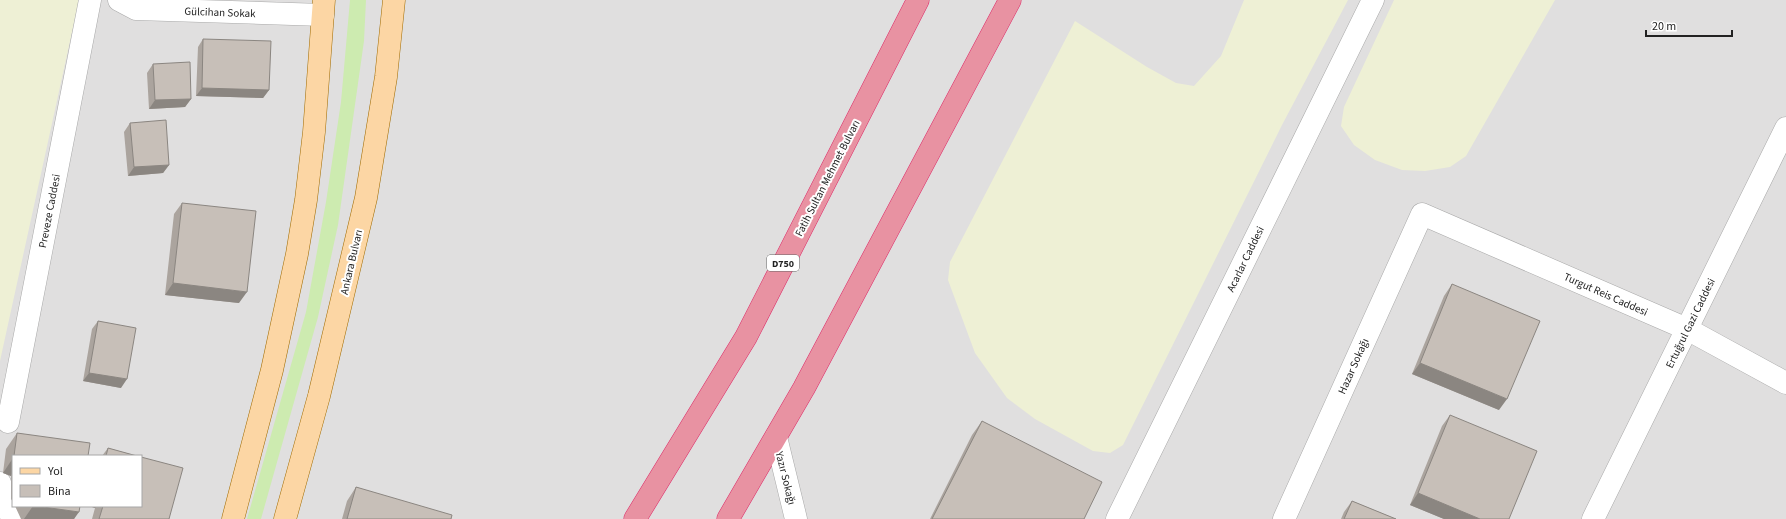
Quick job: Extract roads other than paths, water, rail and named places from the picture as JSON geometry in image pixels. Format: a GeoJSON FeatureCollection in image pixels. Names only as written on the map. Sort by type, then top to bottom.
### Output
{"type":"FeatureCollection","features":[{"type":"Feature","properties":{"kind":"highway","name":"Fatih Sultan Mehmet Bulvarı"},"geometry":{"type":"LineString","coordinates":[[635,519],[746,337],[918,0]]}},
{"type":"Feature","properties":{"kind":"highway"},"geometry":{"type":"LineString","coordinates":[[728,519],[804,388],[1010,0]]}},
{"type":"Feature","properties":{"kind":"main road","name":"Ankara Bulvarı"},"geometry":{"type":"LineString","coordinates":[[285,519],[319,396],[366,198],[386,77],[394,0]]}},
{"type":"Feature","properties":{"kind":"main road"},"geometry":{"type":"LineString","coordinates":[[233,519],[272,370],[297,254],[306,200],[313,139],[324,7]]}},
{"type":"Feature","properties":{"kind":"street","name":"Preveze Caddesi"},"geometry":{"type":"LineString","coordinates":[[8,422],[90,0]]}},
{"type":"Feature","properties":{"kind":"street","name":"Gülcihan Sokak"},"geometry":{"type":"LineString","coordinates":[[119,0],[136,9],[324,7]]}},
{"type":"Feature","properties":{"kind":"street","name":"Acarlar Caddesi"},"geometry":{"type":"LineString","coordinates":[[1119,515],[1373,0]]}},
{"type":"Feature","properties":{"kind":"street","name":"Ertuğrul Gazi Caddesi"},"geometry":{"type":"LineString","coordinates":[[1593,519],[1786,128]]}},
{"type":"Feature","properties":{"kind":"street","name":"Turgut Reis Caddesi"},"geometry":{"type":"LineString","coordinates":[[1422,214],[1687,329],[1786,383]]}},
{"type":"Feature","properties":{"kind":"street","name":"Hazar Sokağı"},"geometry":{"type":"LineString","coordinates":[[1284,519],[1422,214]]}},
{"type":"Feature","properties":{"kind":"street","name":"Yazır Sokağı"},"geometry":{"type":"LineString","coordinates":[[776,437],[796,519]]}},
{"type":"Feature","properties":{"kind":"street"},"geometry":{"type":"LineString","coordinates":[[0,483],[12,519]]}}]}
